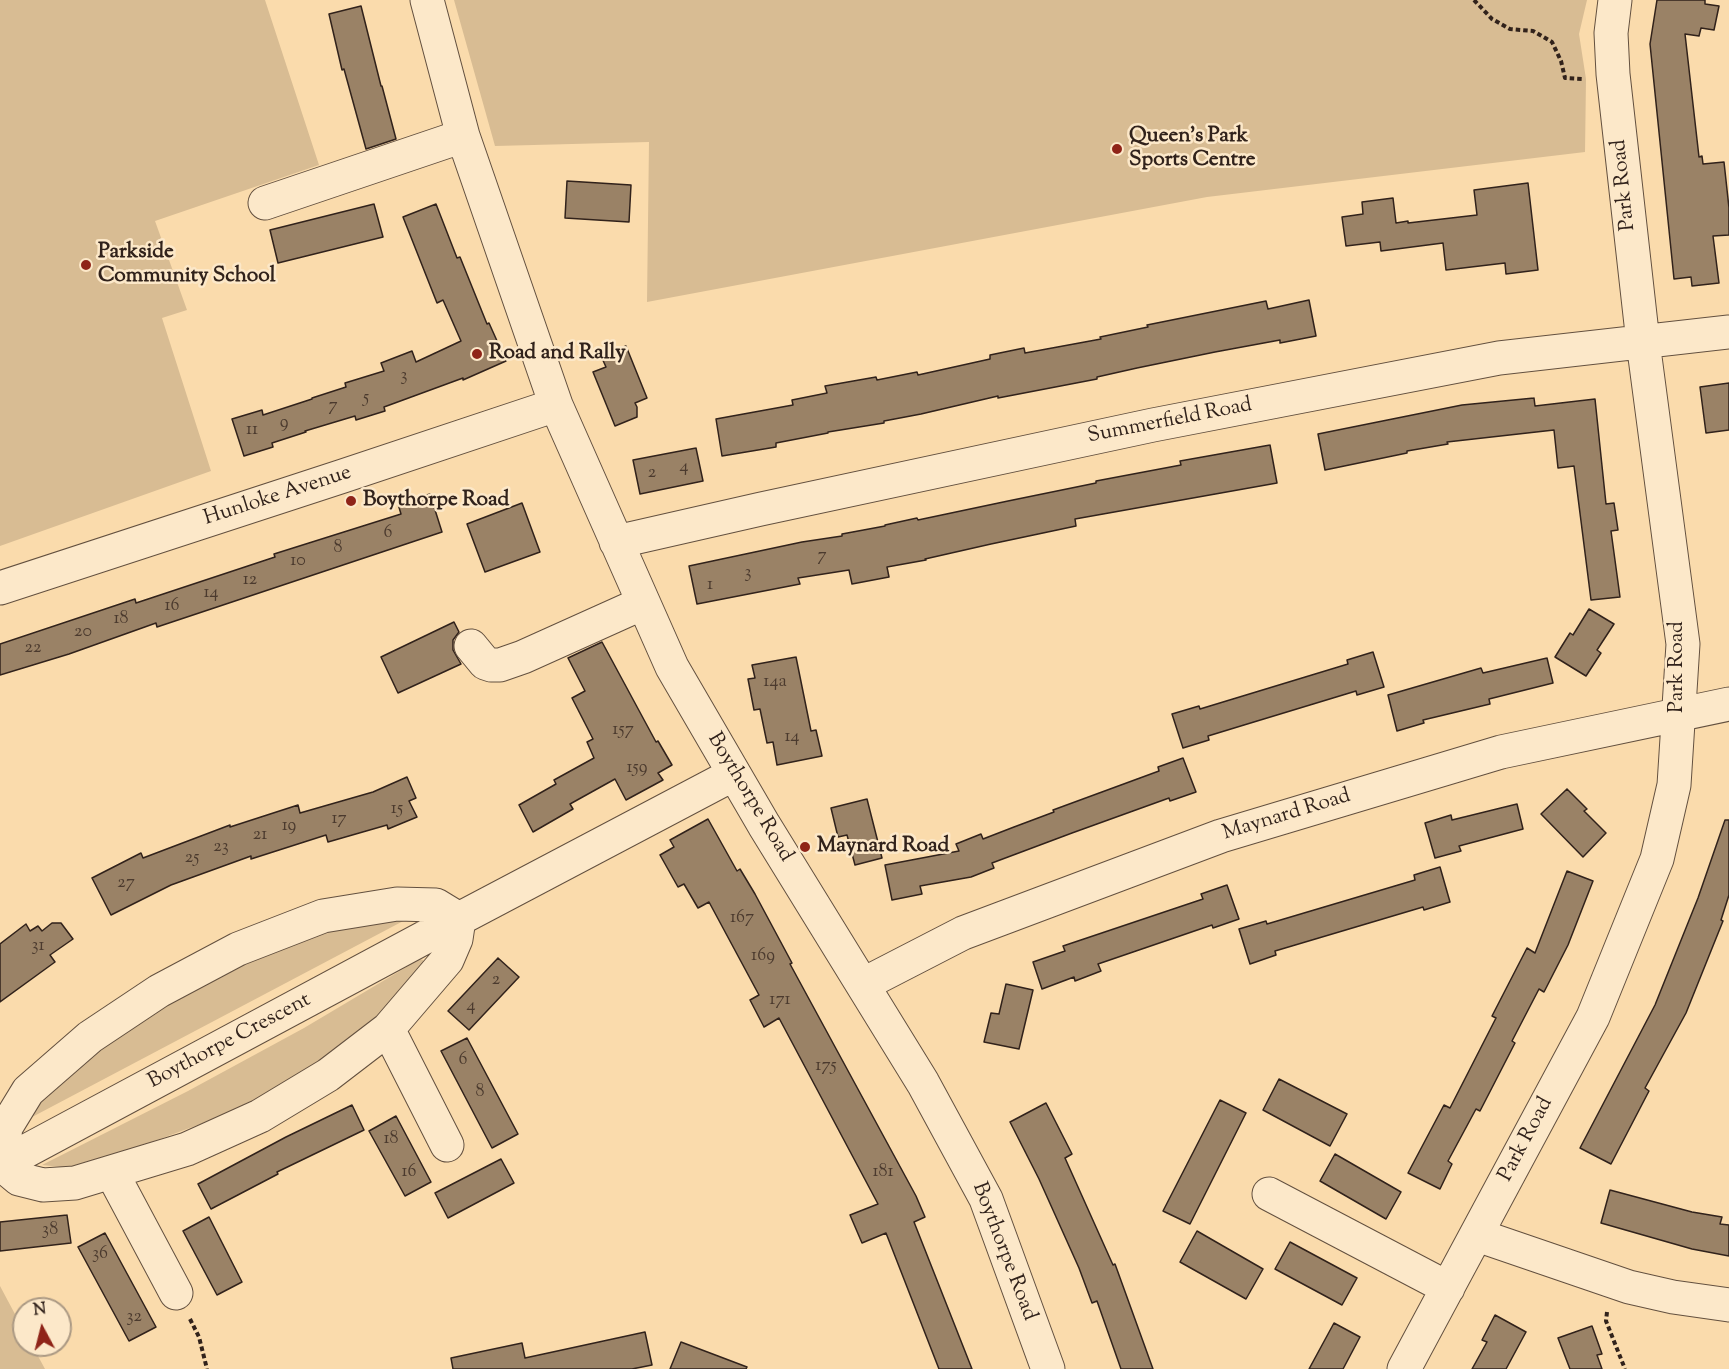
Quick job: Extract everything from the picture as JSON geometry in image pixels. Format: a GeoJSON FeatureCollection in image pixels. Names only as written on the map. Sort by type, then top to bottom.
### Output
{"type":"FeatureCollection","features":[{"type":"Feature","properties":{"kind":"street","name":"Boythorpe Road"},"geometry":{"type":"LineString","coordinates":[[427,0],[463,135],[556,405],[672,667],[734,774],[923,1083],[986,1198],[1048,1369]]}},
{"type":"Feature","properties":{"kind":"street","name":"Park Road"},"geometry":{"type":"LineString","coordinates":[[1404,1369],[1593,1017],[1657,859],[1674,785],[1683,644],[1643,342],[1613,80],[1611,33],[1615,0]]}},
{"type":"Feature","properties":{"kind":"street"},"geometry":{"type":"LineString","coordinates":[[265,203],[463,135]]}},
{"type":"Feature","properties":{"kind":"street","name":"Summerfield Road"},"geometry":{"type":"LineString","coordinates":[[616,542],[1187,418],[1499,358],[1729,332]]}},
{"type":"Feature","properties":{"kind":"street","name":"Hunloke Avenue"},"geometry":{"type":"LineString","coordinates":[[0,588],[556,405]]}},
{"type":"Feature","properties":{"kind":"street"},"geometry":{"type":"LineString","coordinates":[[471,646],[485,663],[500,665],[524,657],[643,603]]}},
{"type":"Feature","properties":{"kind":"street","name":"Maynard Road"},"geometry":{"type":"LineString","coordinates":[[864,984],[963,933],[1221,836],[1501,752],[1729,704]]}},
{"type":"Feature","properties":{"kind":"street","name":"Boythorpe Crescent"},"geometry":{"type":"LineString","coordinates":[[0,1165],[734,774]]}},
{"type":"Feature","properties":{"kind":"street"},"geometry":{"type":"LineString","coordinates":[[397,904],[436,905],[459,919],[456,939],[447,960],[388,1029],[328,1076],[260,1116],[187,1149],[75,1183],[43,1185],[19,1179],[0,1165],[6,1127],[28,1091],[90,1037],[169,985],[238,949],[323,916],[397,904]]}},
{"type":"Feature","properties":{"kind":"street"},"geometry":{"type":"LineString","coordinates":[[388,1029],[447,1144]]}},
{"type":"Feature","properties":{"kind":"street"},"geometry":{"type":"LineString","coordinates":[[112,1173],[176,1293]]}},
{"type":"Feature","properties":{"kind":"street"},"geometry":{"type":"LineString","coordinates":[[1269,1194],[1448,1288]]}},
{"type":"Feature","properties":{"kind":"street"},"geometry":{"type":"LineString","coordinates":[[1477,1235],[1611,1282],[1672,1298],[1729,1305]]}},
{"type":"Feature","properties":{"kind":"path"},"geometry":{"type":"LineString","coordinates":[[1474,0],[1492,19],[1509,29],[1533,31],[1552,42],[1561,61],[1565,78],[1613,80]]}},
{"type":"Feature","properties":{"kind":"path"},"geometry":{"type":"LineString","coordinates":[[1611,1282],[1606,1321],[1625,1369]]}},
{"type":"Feature","properties":{"kind":"path"},"geometry":{"type":"LineString","coordinates":[[176,1293],[199,1337],[207,1369]]}},
{"type":"Feature","properties":{"kind":"shaded area","name":"Parkside Community School"},"geometry":{"type":"Polygon","coordinates":[[[0,0],[265,0],[319,165],[155,221],[187,310],[162,318],[211,471],[0,546],[0,0]]]}},
{"type":"Feature","properties":{"kind":"shaded area","name":"Queen's Park Sports Centre"},"geometry":{"type":"Polygon","coordinates":[[[454,0],[1587,0],[1579,34],[1586,79],[1585,152],[1207,197],[647,302],[649,142],[495,146],[454,0]]]}},
{"type":"Feature","properties":{"kind":"shaded area"},"geometry":{"type":"Polygon","coordinates":[[[407,919],[17,1125],[93,1043],[295,932],[407,919]]]}},
{"type":"Feature","properties":{"kind":"shaded area"},"geometry":{"type":"Polygon","coordinates":[[[420,959],[426,965],[390,1004],[350,1040],[293,1081],[225,1115],[130,1150],[71,1168],[42,1165],[188,1091],[304,1028],[420,959]]]}},
{"type":"Feature","properties":{"kind":"shaded area"},"geometry":{"type":"Polygon","coordinates":[[[0,1286],[12,1308],[12,1357],[38,1357],[45,1369],[0,1369],[0,1286]]]}},
{"type":"Feature","properties":{"kind":"building"},"geometry":{"type":"Polygon","coordinates":[[[1657,0],[1705,0],[1705,4],[1719,6],[1714,30],[1701,28],[1699,36],[1685,34],[1699,157],[1702,156],[1703,164],[1724,162],[1729,208],[1729,235],[1713,236],[1719,283],[1692,286],[1691,277],[1674,279],[1650,44],[1657,0]]]}},
{"type":"Feature","properties":{"kind":"building"},"geometry":{"type":"Polygon","coordinates":[[[361,6],[396,139],[366,149],[344,69],[342,70],[329,14],[361,6]]]}},
{"type":"Feature","properties":{"kind":"building"},"geometry":{"type":"Polygon","coordinates":[[[567,181],[631,185],[629,222],[565,218],[567,181]]]}},
{"type":"Feature","properties":{"kind":"building"},"geometry":{"type":"Polygon","coordinates":[[[1528,183],[1538,270],[1506,274],[1505,263],[1446,270],[1443,243],[1381,251],[1380,242],[1346,246],[1342,217],[1363,214],[1362,202],[1393,198],[1396,223],[1408,221],[1408,223],[1477,215],[1474,190],[1528,183]]]}},
{"type":"Feature","properties":{"kind":"building"},"geometry":{"type":"Polygon","coordinates":[[[374,204],[383,237],[278,263],[270,230],[374,204]]]}},
{"type":"Feature","properties":{"kind":"building"},"geometry":{"type":"Polygon","coordinates":[[[436,204],[457,258],[460,257],[487,324],[489,323],[506,361],[463,380],[463,378],[384,407],[385,411],[356,420],[355,416],[305,431],[272,443],[273,447],[244,456],[232,419],[262,410],[263,415],[312,399],[346,387],[345,383],[384,371],[381,363],[412,351],[416,362],[461,341],[443,300],[437,303],[403,217],[436,204]]]}},
{"type":"Feature","properties":{"kind":"building"},"geometry":{"type":"Polygon","coordinates":[[[1309,300],[1316,336],[1215,352],[1097,377],[1097,379],[998,398],[998,396],[884,421],[884,423],[776,443],[776,447],[722,456],[716,419],[793,405],[792,400],[827,393],[825,386],[876,377],[877,380],[917,372],[918,375],[990,359],[990,355],[1024,348],[1025,353],[1101,339],[1100,337],[1148,327],[1147,325],[1266,301],[1268,309],[1309,300]]]}},
{"type":"Feature","properties":{"kind":"building"},"geometry":{"type":"Polygon","coordinates":[[[626,346],[647,398],[635,403],[637,417],[615,426],[593,372],[606,367],[601,356],[626,346]]]}},
{"type":"Feature","properties":{"kind":"building"},"geometry":{"type":"Polygon","coordinates":[[[1729,383],[1729,430],[1706,433],[1700,387],[1729,383]]]}},
{"type":"Feature","properties":{"kind":"building"},"geometry":{"type":"Polygon","coordinates":[[[1534,398],[1535,406],[1595,399],[1606,504],[1614,503],[1618,530],[1611,531],[1620,597],[1591,600],[1574,466],[1558,468],[1554,430],[1447,442],[1448,444],[1325,470],[1318,434],[1462,405],[1534,398]]]}},
{"type":"Feature","properties":{"kind":"building"},"geometry":{"type":"Polygon","coordinates":[[[1270,445],[1277,483],[1075,519],[1076,526],[887,567],[889,577],[852,584],[849,570],[798,578],[800,584],[697,604],[689,566],[1181,465],[1180,461],[1270,445]]]}},
{"type":"Feature","properties":{"kind":"building"},"geometry":{"type":"Polygon","coordinates":[[[696,448],[703,481],[640,494],[633,460],[696,448]]]}},
{"type":"Feature","properties":{"kind":"building"},"geometry":{"type":"Polygon","coordinates":[[[430,494],[442,532],[157,627],[156,623],[69,654],[0,675],[0,644],[135,599],[136,603],[275,557],[274,554],[401,514],[398,504],[430,494]]]}},
{"type":"Feature","properties":{"kind":"building"},"geometry":{"type":"Polygon","coordinates":[[[522,503],[540,552],[485,572],[467,524],[522,503]]]}},
{"type":"Feature","properties":{"kind":"building"},"geometry":{"type":"Polygon","coordinates":[[[1589,609],[1614,624],[1597,650],[1601,653],[1586,676],[1555,657],[1570,633],[1573,635],[1589,609]]]}},
{"type":"Feature","properties":{"kind":"building"},"geometry":{"type":"Polygon","coordinates":[[[454,622],[459,632],[453,640],[453,650],[461,664],[398,693],[381,657],[454,622]]]}},
{"type":"Feature","properties":{"kind":"building"},"geometry":{"type":"Polygon","coordinates":[[[602,642],[656,742],[658,741],[672,765],[658,773],[663,780],[626,800],[615,779],[570,804],[573,809],[533,832],[519,805],[556,784],[554,780],[594,758],[587,742],[593,739],[572,698],[585,691],[568,658],[602,642]]]}},
{"type":"Feature","properties":{"kind":"building"},"geometry":{"type":"Polygon","coordinates":[[[1373,652],[1384,687],[1357,695],[1356,691],[1208,736],[1209,740],[1183,748],[1172,714],[1199,706],[1200,709],[1348,664],[1347,660],[1373,652]]]}},
{"type":"Feature","properties":{"kind":"building"},"geometry":{"type":"Polygon","coordinates":[[[796,657],[811,731],[816,730],[822,756],[777,765],[773,742],[767,743],[760,709],[754,710],[748,679],[755,678],[752,665],[796,657]]]}},
{"type":"Feature","properties":{"kind":"building"},"geometry":{"type":"Polygon","coordinates":[[[1547,658],[1553,683],[1489,699],[1490,704],[1423,720],[1424,723],[1397,731],[1388,695],[1481,668],[1483,673],[1547,658]]]}},
{"type":"Feature","properties":{"kind":"building"},"geometry":{"type":"Polygon","coordinates":[[[1183,758],[1196,792],[1170,801],[1169,798],[992,863],[994,868],[971,877],[920,886],[922,894],[892,900],[885,865],[959,851],[956,844],[981,834],[983,839],[1054,812],[1053,810],[1159,771],[1158,767],[1183,758]]]}},
{"type":"Feature","properties":{"kind":"building"},"geometry":{"type":"Polygon","coordinates":[[[407,777],[416,798],[409,801],[417,817],[388,829],[387,825],[328,842],[326,835],[251,859],[251,856],[171,885],[111,915],[92,878],[141,853],[143,858],[230,825],[230,827],[298,805],[300,813],[373,792],[407,777]]]}},
{"type":"Feature","properties":{"kind":"building"},"geometry":{"type":"Polygon","coordinates":[[[1567,789],[1587,809],[1584,811],[1606,833],[1583,857],[1541,814],[1567,789]]]}},
{"type":"Feature","properties":{"kind":"building"},"geometry":{"type":"Polygon","coordinates":[[[867,799],[882,858],[855,865],[847,835],[838,837],[831,808],[867,799]]]}},
{"type":"Feature","properties":{"kind":"building"},"geometry":{"type":"Polygon","coordinates":[[[1517,804],[1523,829],[1459,846],[1461,851],[1435,858],[1425,823],[1451,815],[1452,820],[1517,804]]]}},
{"type":"Feature","properties":{"kind":"building"},"geometry":{"type":"Polygon","coordinates":[[[708,819],[737,871],[740,869],[755,894],[792,963],[790,964],[916,1196],[925,1217],[914,1222],[972,1369],[939,1369],[886,1233],[862,1243],[850,1215],[878,1204],[779,1018],[764,1027],[750,1000],[759,995],[709,902],[698,908],[684,884],[678,887],[660,855],[674,847],[670,840],[708,819]]]}},
{"type":"Feature","properties":{"kind":"building"},"geometry":{"type":"Polygon","coordinates":[[[1725,820],[1729,820],[1729,895],[1721,920],[1723,921],[1686,1013],[1645,1088],[1649,1091],[1611,1164],[1580,1148],[1655,1005],[1698,898],[1725,820]]]}},
{"type":"Feature","properties":{"kind":"building"},"geometry":{"type":"Polygon","coordinates":[[[1440,867],[1450,902],[1424,910],[1423,907],[1275,951],[1276,955],[1250,964],[1239,929],[1266,921],[1267,924],[1415,880],[1414,875],[1440,867]]]}},
{"type":"Feature","properties":{"kind":"building"},"geometry":{"type":"Polygon","coordinates":[[[1567,871],[1593,881],[1568,945],[1544,992],[1539,989],[1512,1041],[1515,1043],[1480,1111],[1476,1109],[1448,1161],[1452,1164],[1440,1189],[1408,1173],[1444,1105],[1450,1108],[1496,1018],[1492,1016],[1527,948],[1535,953],[1567,871]]]}},
{"type":"Feature","properties":{"kind":"building"},"geometry":{"type":"Polygon","coordinates":[[[1227,885],[1239,919],[1213,928],[1212,925],[1098,964],[1101,971],[1075,981],[1074,977],[1042,989],[1033,962],[1065,951],[1063,946],[1203,899],[1201,894],[1227,885]]]}},
{"type":"Feature","properties":{"kind":"building"},"geometry":{"type":"Polygon","coordinates":[[[52,923],[61,923],[73,939],[50,955],[55,962],[0,1002],[0,944],[26,924],[30,931],[38,926],[42,931],[52,923]]]}},
{"type":"Feature","properties":{"kind":"building"},"geometry":{"type":"Polygon","coordinates":[[[498,958],[519,977],[469,1030],[448,1011],[498,958]]]}},
{"type":"Feature","properties":{"kind":"building"},"geometry":{"type":"Polygon","coordinates":[[[1006,984],[1033,990],[1019,1049],[984,1042],[991,1013],[999,1014],[1006,984]]]}},
{"type":"Feature","properties":{"kind":"building"},"geometry":{"type":"Polygon","coordinates":[[[467,1038],[518,1134],[492,1148],[441,1051],[467,1038]]]}},
{"type":"Feature","properties":{"kind":"building"},"geometry":{"type":"Polygon","coordinates":[[[1279,1079],[1347,1114],[1330,1146],[1263,1110],[1279,1079]]]}},
{"type":"Feature","properties":{"kind":"building"},"geometry":{"type":"Polygon","coordinates":[[[1220,1100],[1246,1113],[1190,1224],[1163,1211],[1220,1100]]]}},
{"type":"Feature","properties":{"kind":"building"},"geometry":{"type":"Polygon","coordinates":[[[1046,1103],[1072,1154],[1065,1158],[1113,1265],[1115,1264],[1153,1369],[1121,1369],[1097,1301],[1092,1303],[1079,1268],[1039,1179],[1010,1122],[1046,1103]]]}},
{"type":"Feature","properties":{"kind":"building"},"geometry":{"type":"Polygon","coordinates":[[[352,1105],[364,1130],[277,1172],[278,1174],[211,1209],[198,1184],[352,1105]]]}},
{"type":"Feature","properties":{"kind":"building"},"geometry":{"type":"Polygon","coordinates":[[[396,1116],[431,1182],[405,1196],[369,1131],[396,1116]]]}},
{"type":"Feature","properties":{"kind":"building"},"geometry":{"type":"Polygon","coordinates":[[[1335,1154],[1401,1192],[1386,1219],[1320,1181],[1335,1154]]]}},
{"type":"Feature","properties":{"kind":"building"},"geometry":{"type":"Polygon","coordinates":[[[501,1159],[514,1183],[448,1218],[435,1193],[501,1159]]]}},
{"type":"Feature","properties":{"kind":"building"},"geometry":{"type":"Polygon","coordinates":[[[1610,1190],[1692,1212],[1722,1217],[1720,1224],[1729,1225],[1729,1256],[1692,1249],[1601,1223],[1610,1190]]]}},
{"type":"Feature","properties":{"kind":"building"},"geometry":{"type":"Polygon","coordinates":[[[67,1215],[71,1243],[0,1251],[0,1222],[67,1215]]]}},
{"type":"Feature","properties":{"kind":"building"},"geometry":{"type":"Polygon","coordinates":[[[209,1217],[242,1282],[217,1295],[183,1231],[209,1217]]]}},
{"type":"Feature","properties":{"kind":"building"},"geometry":{"type":"Polygon","coordinates":[[[1197,1231],[1263,1269],[1246,1299],[1180,1262],[1197,1231]]]}},
{"type":"Feature","properties":{"kind":"building"},"geometry":{"type":"Polygon","coordinates":[[[105,1233],[156,1327],[129,1341],[78,1247],[105,1233]]]}},
{"type":"Feature","properties":{"kind":"building"},"geometry":{"type":"Polygon","coordinates":[[[1290,1242],[1357,1278],[1342,1305],[1275,1269],[1290,1242]]]}},
{"type":"Feature","properties":{"kind":"building"},"geometry":{"type":"Polygon","coordinates":[[[1495,1315],[1526,1332],[1506,1369],[1472,1369],[1487,1342],[1482,1340],[1495,1315]]]}},
{"type":"Feature","properties":{"kind":"building"},"geometry":{"type":"Polygon","coordinates":[[[1334,1323],[1360,1337],[1343,1369],[1309,1369],[1334,1323]]]}},
{"type":"Feature","properties":{"kind":"building"},"geometry":{"type":"Polygon","coordinates":[[[1592,1326],[1602,1354],[1597,1355],[1602,1369],[1570,1369],[1558,1338],[1592,1326]]]}},
{"type":"Feature","properties":{"kind":"building"},"geometry":{"type":"Polygon","coordinates":[[[645,1332],[652,1365],[632,1369],[453,1369],[451,1358],[522,1343],[525,1358],[645,1332]]]}},
{"type":"Feature","properties":{"kind":"building"},"geometry":{"type":"Polygon","coordinates":[[[681,1342],[747,1367],[746,1369],[670,1369],[681,1342]]]}},
{"type":"Feature","properties":{"kind":"place","name":"Queen's Park Sports Centre"},"geometry":{"type":"Point","coordinates":[1117,149]}},
{"type":"Feature","properties":{"kind":"place","name":"Parkside Community School"},"geometry":{"type":"Point","coordinates":[86,265]}},
{"type":"Feature","properties":{"kind":"place","name":"Road and Rally"},"geometry":{"type":"Point","coordinates":[477,354]}},
{"type":"Feature","properties":{"kind":"place","name":"Boythorpe Road"},"geometry":{"type":"Point","coordinates":[351,501]}},
{"type":"Feature","properties":{"kind":"place","name":"Maynard Road"},"geometry":{"type":"Point","coordinates":[805,847]}}]}
